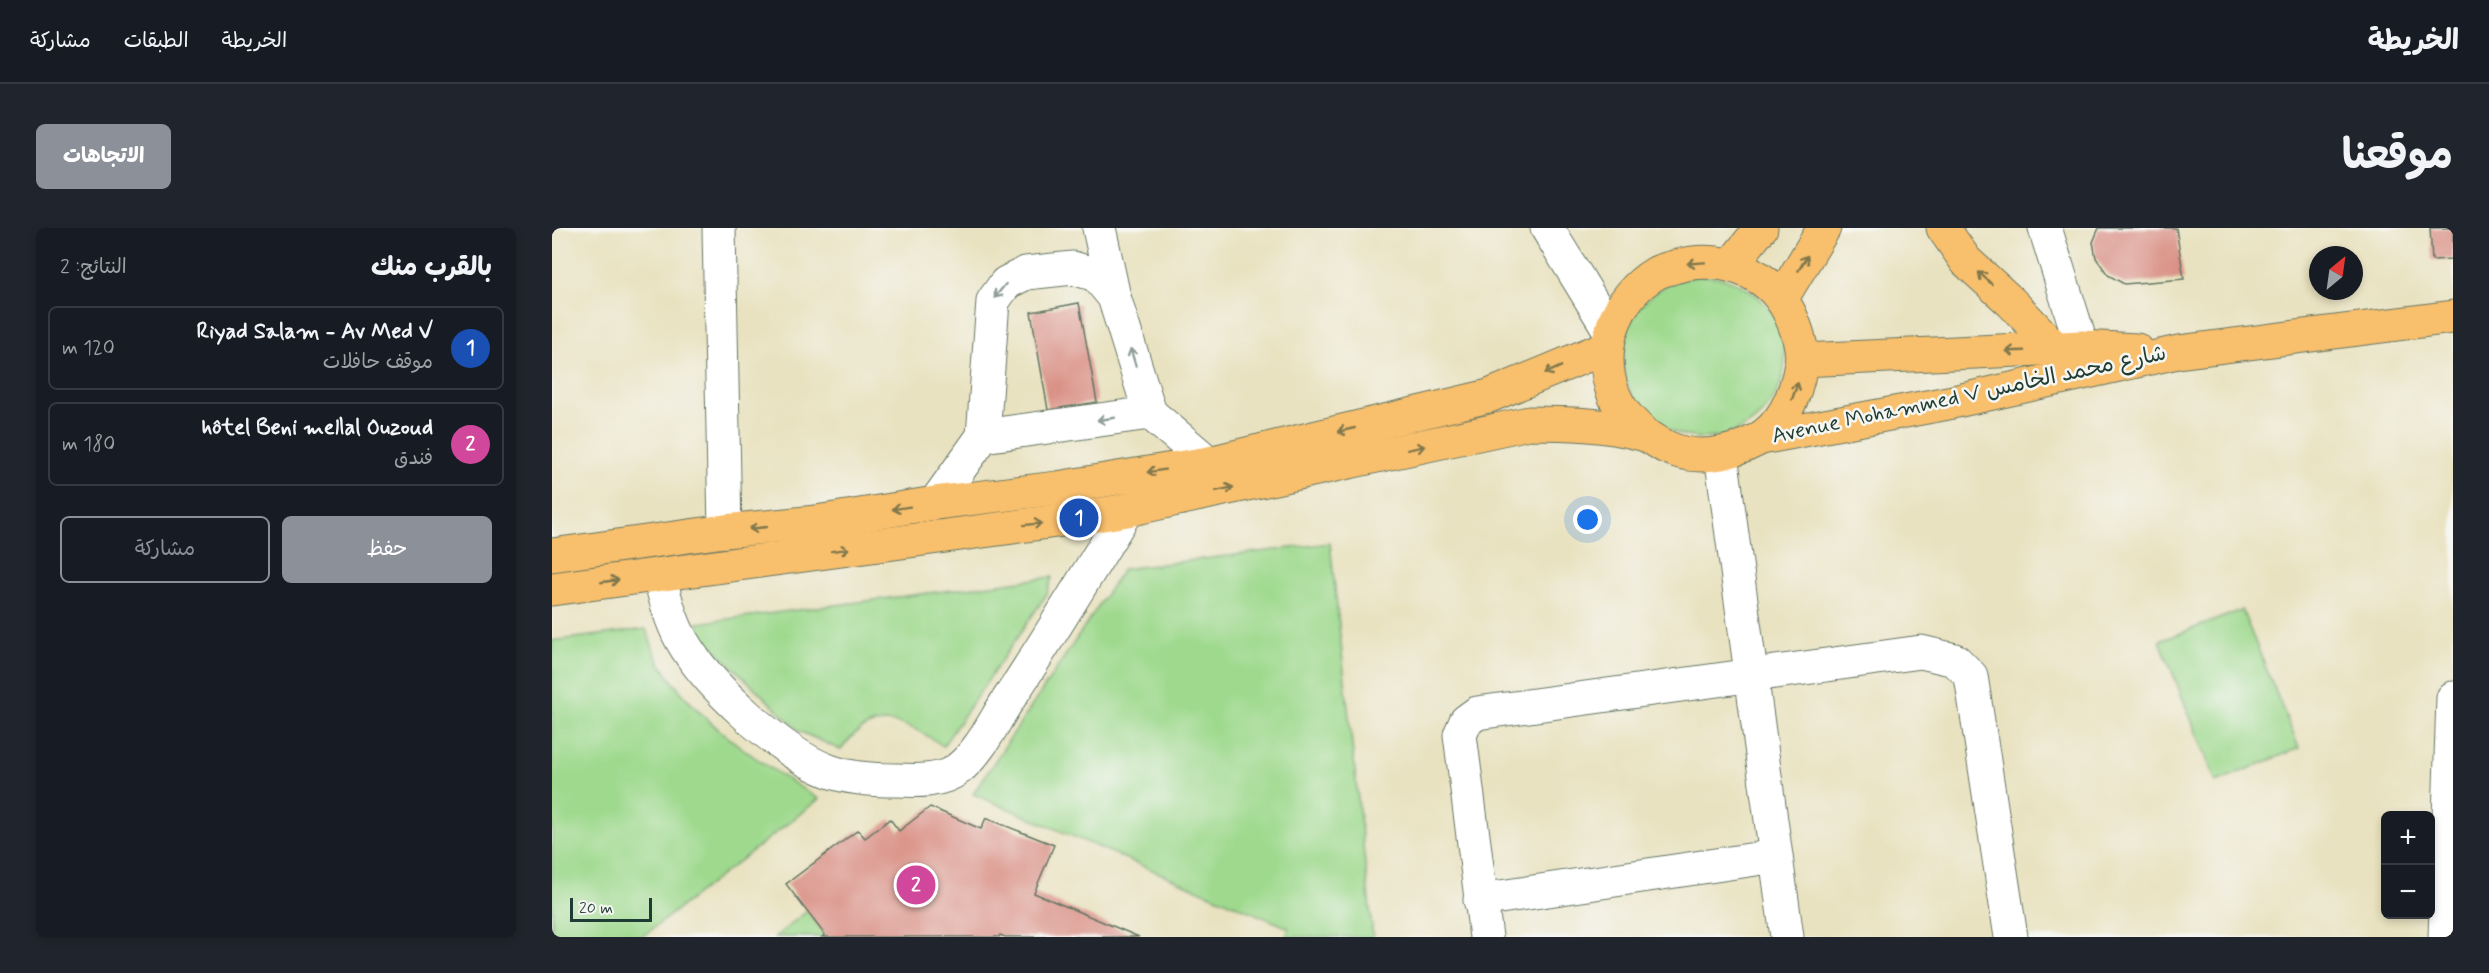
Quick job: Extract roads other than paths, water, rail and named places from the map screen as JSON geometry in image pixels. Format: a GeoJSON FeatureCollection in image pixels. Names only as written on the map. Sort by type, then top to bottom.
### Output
{"type":"FeatureCollection","features":[{"type":"Feature","properties":{"kind":"main road"},"geometry":{"type":"LineString","coordinates":[[1732,264],[1761,228]]}},
{"type":"Feature","properties":{"kind":"main road"},"geometry":{"type":"LineString","coordinates":[[1782,298],[1824,228]]}},
{"type":"Feature","properties":{"kind":"main road"},"geometry":{"type":"LineString","coordinates":[[1943,228],[1966,261],[2011,302],[2069,348]]}},
{"type":"Feature","properties":{"kind":"main road"},"geometry":{"type":"LineString","coordinates":[[1694,261],[1732,264],[1751,272],[1782,298],[1797,328],[1802,360],[1797,390],[1782,417],[1761,438],[1742,448],[1721,454],[1694,455],[1667,448],[1644,434],[1626,417],[1614,395],[1607,372],[1608,339],[1628,297],[1657,272],[1694,261]]}},
{"type":"Feature","properties":{"kind":"main road","name":"Avenue Mohammed V شارع محمد الخامس"},"geometry":{"type":"LineString","coordinates":[[1761,438],[1948,403],[2178,352],[2453,317]]}},
{"type":"Feature","properties":{"kind":"main road"},"geometry":{"type":"LineString","coordinates":[[552,555],[725,531],[816,522],[935,503],[1057,488],[1209,463],[1489,396],[1608,339]]}},
{"type":"Feature","properties":{"kind":"main road","name":"Avenue Mohammed V شارع محمد الخامس"},"geometry":{"type":"LineString","coordinates":[[1802,360],[2069,348],[2178,352]]}},
{"type":"Feature","properties":{"kind":"main road"},"geometry":{"type":"LineString","coordinates":[[552,589],[1127,510],[1529,423],[1578,423],[1644,434]]}},
{"type":"Feature","properties":{"kind":"street"},"geometry":{"type":"LineString","coordinates":[[719,228],[725,531]]}},
{"type":"Feature","properties":{"kind":"street"},"geometry":{"type":"LineString","coordinates":[[1099,228],[1114,297],[1150,413],[1209,463]]}},
{"type":"Feature","properties":{"kind":"street"},"geometry":{"type":"LineString","coordinates":[[1546,228],[1608,339]]}},
{"type":"Feature","properties":{"kind":"street"},"geometry":{"type":"LineString","coordinates":[[2045,228],[2069,348]]}},
{"type":"Feature","properties":{"kind":"street"},"geometry":{"type":"LineString","coordinates":[[935,503],[983,436],[993,301],[1006,283],[1026,273],[1074,268],[1096,275],[1114,297]]}},
{"type":"Feature","properties":{"kind":"street"},"geometry":{"type":"LineString","coordinates":[[983,436],[1150,413]]}},
{"type":"Feature","properties":{"kind":"street"},"geometry":{"type":"LineString","coordinates":[[1721,454],[1787,937]]}},
{"type":"Feature","properties":{"kind":"street"},"geometry":{"type":"LineString","coordinates":[[659,575],[669,612],[696,662],[714,684],[769,734],[829,771],[878,779],[922,781],[944,776],[957,770],[971,757],[1030,667],[1127,510]]}},
{"type":"Feature","properties":{"kind":"street"},"geometry":{"type":"LineString","coordinates":[[1486,937],[1460,735],[1466,721],[1477,713],[1921,652],[1955,660],[1971,676],[2011,937]]}},
{"type":"Feature","properties":{"kind":"street"},"geometry":{"type":"LineString","coordinates":[[2445,937],[2449,886],[2453,698]]}},
{"type":"Feature","properties":{"kind":"street"},"geometry":{"type":"LineString","coordinates":[[1480,900],[1776,856]]}},
{"type":"Feature","properties":{"kind":"place","name":"Riyad Salam - Av Med V"},"geometry":{"type":"Point","coordinates":[1079,518]}},
{"type":"Feature","properties":{"kind":"place","name":"hôtel Beni mellal Ouzoud"},"geometry":{"type":"Point","coordinates":[916,885]}}]}
